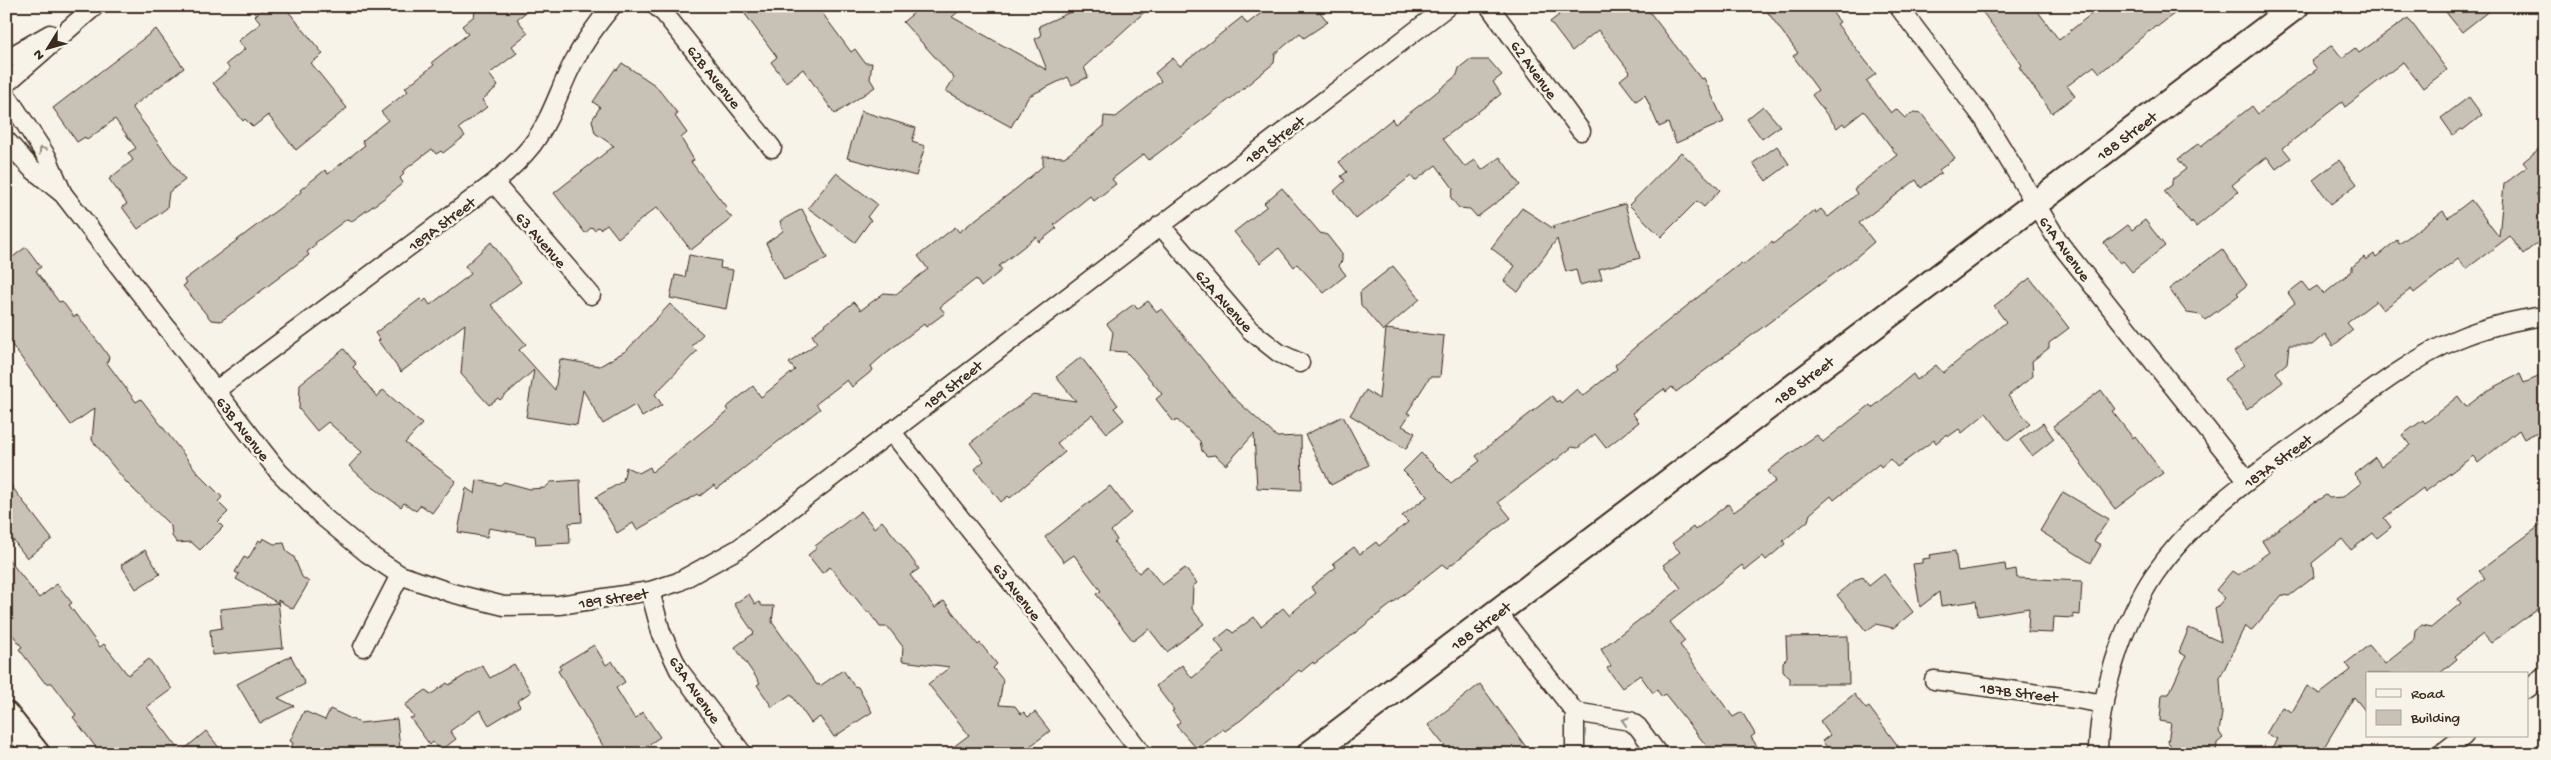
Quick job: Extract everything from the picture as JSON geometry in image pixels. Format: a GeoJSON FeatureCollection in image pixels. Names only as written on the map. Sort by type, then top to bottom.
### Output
{"type":"FeatureCollection","features":[{"type":"Feature","properties":{"kind":"street","name":"189A Street"},"geometry":{"type":"LineString","coordinates":[[215,391],[494,183],[533,144],[553,110],[573,63],[590,32],[612,6]]}},
{"type":"Feature","properties":{"kind":"street","name":"62B Avenue"},"geometry":{"type":"LineString","coordinates":[[656,6],[664,13],[772,148]]}},
{"type":"Feature","properties":{"kind":"street","name":"189 Street"},"geometry":{"type":"LineString","coordinates":[[400,575],[452,594],[504,606],[559,605],[650,591],[678,582],[738,549],[1448,6]]}},
{"type":"Feature","properties":{"kind":"street","name":"62 Avenue"},"geometry":{"type":"LineString","coordinates":[[1489,6],[1581,131]]}},
{"type":"Feature","properties":{"kind":"street","name":"61A Avenue"},"geometry":{"type":"LineString","coordinates":[[1898,6],[1984,119],[2060,244],[2248,481]]}},
{"type":"Feature","properties":{"kind":"street","name":"188 Street"},"geometry":{"type":"LineString","coordinates":[[1310,754],[2296,6]]}},
{"type":"Feature","properties":{"kind":"street"},"geometry":{"type":"LineString","coordinates":[[6,59],[89,11]]}},
{"type":"Feature","properties":{"kind":"street"},"geometry":{"type":"LineString","coordinates":[[7,102],[8,77],[89,11]]}},
{"type":"Feature","properties":{"kind":"street","name":"63B Avenue"},"geometry":{"type":"LineString","coordinates":[[7,102],[47,157],[63,194]]}},
{"type":"Feature","properties":{"kind":"street","name":"63B Avenue"},"geometry":{"type":"LineString","coordinates":[[6,140],[31,168],[63,194],[278,471],[322,516],[367,553],[400,575]]}},
{"type":"Feature","properties":{"kind":"street","name":"63 Avenue"},"geometry":{"type":"LineString","coordinates":[[494,183],[591,294]]}},
{"type":"Feature","properties":{"kind":"street","name":"62A Avenue"},"geometry":{"type":"LineString","coordinates":[[1160,225],[1250,330],[1279,353],[1300,363]]}},
{"type":"Feature","properties":{"kind":"street","name":"187A Street"},"geometry":{"type":"LineString","coordinates":[[2104,704],[2123,638],[2135,608],[2155,575],[2176,546],[2205,517],[2248,481],[2370,392],[2430,352],[2458,338],[2488,328],[2545,316]]}},
{"type":"Feature","properties":{"kind":"street","name":"63 Avenue"},"geometry":{"type":"LineString","coordinates":[[892,431],[1046,626],[1142,754]]}},
{"type":"Feature","properties":{"kind":"street"},"geometry":{"type":"LineString","coordinates":[[363,647],[400,575]]}},
{"type":"Feature","properties":{"kind":"street","name":"63A Avenue"},"geometry":{"type":"LineString","coordinates":[[650,591],[661,632],[679,670],[743,754]]}},
{"type":"Feature","properties":{"kind":"street"},"geometry":{"type":"LineString","coordinates":[[1496,612],[1575,712],[1575,754]]}},
{"type":"Feature","properties":{"kind":"street"},"geometry":{"type":"LineString","coordinates":[[2528,688],[2545,676]]}},
{"type":"Feature","properties":{"kind":"street","name":"187B Street"},"geometry":{"type":"LineString","coordinates":[[1934,680],[2076,698],[2104,704]]}},
{"type":"Feature","properties":{"kind":"street"},"geometry":{"type":"LineString","coordinates":[[2098,754],[2104,704]]}},
{"type":"Feature","properties":{"kind":"street"},"geometry":{"type":"LineString","coordinates":[[1575,712],[1630,721],[1638,727],[1658,754]]}},
{"type":"Feature","properties":{"kind":"street"},"geometry":{"type":"LineString","coordinates":[[6,715],[37,754]]}},
{"type":"Feature","properties":{"kind":"street"},"geometry":{"type":"LineString","coordinates":[[2441,754],[2461,738]]}},
{"type":"Feature","properties":{"kind":"building"},"geometry":{"type":"Polygon","coordinates":[[[266,6],[284,6],[323,54],[311,63],[347,108],[296,150],[268,115],[253,127],[245,119],[243,121],[213,83],[230,69],[226,64],[245,49],[238,41],[261,23],[255,16],[266,6]]]}},
{"type":"Feature","properties":{"kind":"building"},"geometry":{"type":"Polygon","coordinates":[[[476,6],[534,6],[517,19],[528,33],[512,46],[517,53],[489,74],[498,86],[482,100],[487,107],[459,128],[465,136],[443,153],[441,151],[436,154],[432,149],[402,172],[404,174],[400,178],[403,183],[383,199],[352,221],[347,219],[315,243],[316,245],[307,252],[309,255],[221,321],[211,320],[183,286],[186,284],[184,280],[301,192],[300,190],[325,170],[328,174],[365,145],[362,141],[388,120],[381,112],[408,91],[405,88],[434,65],[432,62],[468,34],[462,26],[474,16],[476,6]]]}},
{"type":"Feature","properties":{"kind":"building"},"geometry":{"type":"Polygon","coordinates":[[[739,6],[817,6],[851,52],[855,49],[865,63],[872,63],[870,79],[875,87],[835,114],[803,69],[786,82],[771,62],[777,57],[739,6]]]}},
{"type":"Feature","properties":{"kind":"building"},"geometry":{"type":"Polygon","coordinates":[[[922,6],[965,6],[952,17],[1047,70],[1035,39],[1041,36],[1039,26],[1084,6],[1151,6],[1084,67],[1088,77],[1072,85],[1068,77],[1029,96],[1011,127],[946,91],[954,78],[903,22],[922,6]]]}},
{"type":"Feature","properties":{"kind":"building"},"geometry":{"type":"Polygon","coordinates":[[[1270,6],[1315,6],[1328,22],[1304,38],[1300,33],[1275,54],[1274,63],[1234,96],[1149,160],[1144,154],[1112,179],[1116,184],[1094,201],[1090,196],[1054,225],[1057,228],[1039,242],[1036,237],[999,266],[1002,270],[981,287],[976,279],[940,307],[945,313],[926,327],[924,324],[887,352],[871,366],[873,370],[852,387],[847,380],[816,404],[820,409],[717,489],[714,485],[700,496],[698,494],[637,530],[633,523],[617,533],[596,497],[623,481],[626,467],[639,473],[650,467],[652,472],[728,411],[726,408],[753,386],[761,397],[795,370],[789,363],[817,343],[812,335],[854,302],[861,310],[884,293],[896,294],[928,269],[918,256],[955,227],[959,232],[1017,188],[1043,166],[1043,156],[1064,157],[1069,154],[1103,127],[1104,116],[1116,117],[1161,81],[1155,73],[1173,58],[1180,66],[1242,17],[1247,24],[1270,6]]]}},
{"type":"Feature","properties":{"kind":"building"},"geometry":{"type":"Polygon","coordinates":[[[1552,6],[1645,6],[1701,79],[1704,78],[1724,122],[1676,143],[1668,123],[1659,127],[1645,95],[1636,101],[1620,80],[1630,72],[1598,30],[1572,51],[1550,22],[1559,15],[1552,6]]]}},
{"type":"Feature","properties":{"kind":"building"},"geometry":{"type":"Polygon","coordinates":[[[1763,6],[1827,6],[1840,22],[1837,24],[1876,74],[1866,81],[1891,113],[1896,109],[1905,118],[1914,112],[1921,113],[1955,158],[1939,170],[1941,173],[1921,188],[1916,180],[1859,223],[1874,242],[1854,259],[1676,392],[1672,387],[1666,392],[1664,389],[1632,413],[1639,422],[1606,448],[1595,434],[1578,448],[1572,447],[1554,460],[1498,502],[1511,518],[1447,568],[1442,564],[1314,664],[1313,662],[1301,672],[1299,670],[1241,720],[1225,731],[1223,729],[1197,749],[1176,725],[1180,722],[1172,711],[1174,710],[1156,686],[1182,665],[1192,678],[1224,652],[1215,640],[1229,629],[1233,633],[1254,617],[1261,626],[1283,608],[1289,615],[1316,593],[1311,587],[1336,567],[1333,563],[1354,547],[1360,554],[1376,542],[1379,546],[1408,522],[1402,516],[1428,496],[1403,471],[1421,453],[1451,483],[1480,461],[1476,456],[1552,396],[1557,402],[1559,400],[1561,403],[1577,389],[1583,396],[1617,369],[1615,365],[1635,347],[1741,263],[1743,265],[1772,242],[1773,244],[1815,210],[1816,213],[1821,209],[1828,217],[1857,194],[1854,189],[1897,155],[1864,111],[1845,126],[1843,123],[1837,128],[1812,95],[1818,90],[1793,56],[1798,53],[1763,6]]]}},
{"type":"Feature","properties":{"kind":"building"},"geometry":{"type":"Polygon","coordinates":[[[1978,6],[2034,6],[2059,40],[2101,6],[2184,6],[2157,27],[2156,25],[2100,73],[2094,66],[2067,86],[2075,96],[2052,113],[2019,67],[2022,65],[1978,6]]]}},
{"type":"Feature","properties":{"kind":"building"},"geometry":{"type":"Polygon","coordinates":[[[2441,6],[2495,6],[2462,32],[2441,6]]]}},
{"type":"Feature","properties":{"kind":"building"},"geometry":{"type":"Polygon","coordinates":[[[2408,18],[2447,70],[2423,88],[2403,62],[2345,107],[2342,102],[2283,148],[2291,158],[2276,169],[2267,157],[2232,185],[2238,192],[2196,227],[2192,222],[2191,224],[2164,191],[2172,185],[2172,180],[2186,169],[2178,159],[2199,143],[2201,146],[2252,106],[2258,114],[2317,69],[2311,61],[2332,45],[2342,58],[2355,48],[2359,53],[2408,18]]]}},
{"type":"Feature","properties":{"kind":"building"},"geometry":{"type":"Polygon","coordinates":[[[156,29],[184,68],[132,107],[185,180],[169,192],[167,208],[138,229],[122,207],[127,204],[109,179],[133,160],[128,153],[136,148],[115,119],[87,140],[85,137],[77,142],[53,108],[156,29]]]}},
{"type":"Feature","properties":{"kind":"building"},"geometry":{"type":"Polygon","coordinates":[[[1469,60],[1489,60],[1502,75],[1493,82],[1501,94],[1443,139],[1465,167],[1475,160],[1482,170],[1500,157],[1520,185],[1477,217],[1470,209],[1459,208],[1451,198],[1453,188],[1436,165],[1415,181],[1411,176],[1356,219],[1334,191],[1345,181],[1341,176],[1347,172],[1339,162],[1392,119],[1395,124],[1433,95],[1457,75],[1459,68],[1469,60]]]}},
{"type":"Feature","properties":{"kind":"building"},"geometry":{"type":"Polygon","coordinates":[[[622,63],[655,85],[678,114],[675,116],[687,133],[681,138],[694,160],[691,162],[727,208],[725,210],[732,218],[691,250],[657,207],[618,238],[607,224],[600,229],[598,227],[594,230],[592,227],[585,233],[554,193],[614,146],[595,133],[592,120],[600,107],[593,102],[615,69],[617,70],[622,63]]]}},
{"type":"Feature","properties":{"kind":"building"},"geometry":{"type":"Polygon","coordinates":[[[2469,97],[2482,115],[2463,130],[2460,129],[2453,135],[2441,118],[2469,97]]]}},
{"type":"Feature","properties":{"kind":"building"},"geometry":{"type":"Polygon","coordinates":[[[1763,106],[1780,126],[1762,139],[1747,119],[1763,106]]]}},
{"type":"Feature","properties":{"kind":"building"},"geometry":{"type":"Polygon","coordinates":[[[861,111],[916,128],[912,142],[925,146],[916,176],[847,158],[861,111]]]}},
{"type":"Feature","properties":{"kind":"building"},"geometry":{"type":"Polygon","coordinates":[[[2545,144],[2545,190],[2536,194],[2545,205],[2545,237],[2523,254],[2510,236],[2466,269],[2458,259],[2414,293],[2411,289],[2383,310],[2376,301],[2347,323],[2353,330],[2333,346],[2325,334],[2312,345],[2289,345],[2287,363],[2276,372],[2283,382],[2247,410],[2224,379],[2244,365],[2234,352],[2295,303],[2288,293],[2302,282],[2309,291],[2317,286],[2324,294],[2352,271],[2352,267],[2364,257],[2366,260],[2374,254],[2376,257],[2397,240],[2399,244],[2443,211],[2448,218],[2471,200],[2499,237],[2504,184],[2527,167],[2523,162],[2545,144]]]}},
{"type":"Feature","properties":{"kind":"building"},"geometry":{"type":"Polygon","coordinates":[[[1777,146],[1789,164],[1766,181],[1753,163],[1777,146]]]}},
{"type":"Feature","properties":{"kind":"building"},"geometry":{"type":"Polygon","coordinates":[[[1681,152],[1720,190],[1704,207],[1697,201],[1661,237],[1629,205],[1681,152]]]}},
{"type":"Feature","properties":{"kind":"building"},"geometry":{"type":"Polygon","coordinates":[[[2339,160],[2357,184],[2331,204],[2313,180],[2339,160]]]}},
{"type":"Feature","properties":{"kind":"building"},"geometry":{"type":"Polygon","coordinates":[[[836,173],[877,204],[867,217],[871,220],[855,242],[808,208],[836,173]]]}},
{"type":"Feature","properties":{"kind":"building"},"geometry":{"type":"Polygon","coordinates":[[[1282,188],[1320,233],[1327,235],[1342,254],[1342,261],[1338,265],[1346,275],[1324,293],[1297,264],[1294,267],[1279,248],[1260,263],[1234,232],[1267,206],[1264,203],[1282,188]]]}},
{"type":"Feature","properties":{"kind":"building"},"geometry":{"type":"Polygon","coordinates":[[[1625,204],[1640,258],[1599,269],[1602,279],[1580,285],[1576,269],[1566,272],[1557,239],[1518,292],[1504,281],[1515,266],[1491,248],[1522,208],[1554,229],[1553,226],[1625,204]]]}},
{"type":"Feature","properties":{"kind":"building"},"geometry":{"type":"Polygon","coordinates":[[[802,209],[827,258],[784,280],[766,243],[783,231],[780,221],[802,209]]]}},
{"type":"Feature","properties":{"kind":"building"},"geometry":{"type":"Polygon","coordinates":[[[2145,220],[2165,246],[2132,272],[2123,261],[2120,263],[2104,243],[2128,225],[2132,230],[2145,220]]]}},
{"type":"Feature","properties":{"kind":"building"},"geometry":{"type":"Polygon","coordinates":[[[491,242],[521,282],[491,305],[526,344],[519,350],[555,390],[560,359],[600,366],[627,350],[670,304],[703,334],[692,346],[697,351],[655,394],[662,405],[642,417],[635,405],[603,424],[583,390],[577,425],[526,417],[534,370],[500,400],[498,398],[489,405],[461,374],[465,324],[401,372],[378,341],[380,340],[375,333],[420,299],[423,302],[426,299],[430,305],[471,274],[465,266],[491,242]]]}},
{"type":"Feature","properties":{"kind":"building"},"geometry":{"type":"Polygon","coordinates":[[[26,247],[41,267],[36,271],[59,302],[62,301],[74,317],[77,315],[102,347],[109,357],[107,363],[136,402],[141,399],[198,473],[222,497],[218,502],[228,512],[218,522],[223,527],[200,550],[191,542],[177,543],[172,536],[171,526],[126,482],[92,440],[95,408],[71,425],[6,337],[6,262],[26,247]]]}},
{"type":"Feature","properties":{"kind":"building"},"geometry":{"type":"Polygon","coordinates":[[[2222,249],[2247,285],[2237,293],[2239,295],[2205,320],[2201,315],[2187,313],[2169,289],[2222,249]]]}},
{"type":"Feature","properties":{"kind":"building"},"geometry":{"type":"Polygon","coordinates":[[[689,255],[721,261],[720,268],[733,270],[726,309],[670,298],[675,275],[685,277],[689,255]]]}},
{"type":"Feature","properties":{"kind":"building"},"geometry":{"type":"Polygon","coordinates":[[[1393,266],[1420,299],[1383,331],[1361,305],[1360,292],[1393,266]]]}},
{"type":"Feature","properties":{"kind":"building"},"geometry":{"type":"Polygon","coordinates":[[[2030,278],[2069,328],[2049,343],[2049,348],[2032,361],[2033,376],[2008,396],[2030,424],[2008,441],[1986,413],[1962,433],[1959,429],[1949,436],[1947,434],[1936,443],[1934,440],[1897,467],[1890,459],[1881,467],[1879,464],[1834,500],[1831,496],[1810,514],[1808,521],[1783,541],[1785,544],[1766,560],[1763,556],[1745,570],[1742,565],[1670,622],[1685,641],[1680,645],[1733,717],[1742,712],[1755,734],[1751,737],[1762,754],[1713,754],[1665,694],[1662,697],[1657,690],[1653,693],[1640,675],[1622,688],[1607,668],[1611,666],[1601,649],[1681,588],[1663,565],[1680,552],[1672,543],[1693,527],[1695,530],[1728,504],[1734,512],[1776,481],[1768,471],[1787,456],[1817,435],[1823,442],[1870,405],[1872,408],[1913,374],[1917,380],[1936,365],[1943,373],[2006,322],[1994,306],[2030,278]]]}},
{"type":"Feature","properties":{"kind":"building"},"geometry":{"type":"Polygon","coordinates":[[[1148,301],[1157,312],[1162,309],[1232,396],[1277,437],[1301,436],[1302,490],[1257,488],[1254,434],[1226,465],[1215,455],[1207,456],[1202,451],[1200,441],[1177,420],[1174,422],[1156,399],[1162,394],[1135,361],[1126,352],[1110,351],[1113,332],[1107,324],[1134,304],[1137,309],[1148,301]]]}},
{"type":"Feature","properties":{"kind":"building"},"geometry":{"type":"Polygon","coordinates":[[[1386,329],[1444,336],[1440,377],[1430,377],[1407,413],[1410,414],[1402,426],[1415,433],[1406,449],[1350,415],[1366,390],[1379,399],[1386,329]]]}},
{"type":"Feature","properties":{"kind":"building"},"geometry":{"type":"Polygon","coordinates":[[[344,349],[356,364],[353,367],[377,397],[383,390],[422,424],[405,443],[456,481],[432,513],[421,505],[416,511],[404,503],[401,507],[371,486],[349,466],[362,452],[328,422],[317,431],[299,409],[300,384],[344,349]]]}},
{"type":"Feature","properties":{"kind":"building"},"geometry":{"type":"Polygon","coordinates":[[[1081,357],[1118,405],[1114,408],[1124,420],[1107,433],[1092,415],[1057,443],[1065,452],[1010,498],[1008,496],[1001,502],[975,469],[984,461],[970,443],[1033,395],[1076,401],[1056,377],[1081,357]]]}},
{"type":"Feature","properties":{"kind":"building"},"geometry":{"type":"Polygon","coordinates":[[[2520,374],[2524,383],[2545,374],[2545,428],[2524,439],[2519,430],[2478,463],[2473,456],[2425,492],[2423,488],[2384,518],[2391,527],[2377,538],[2373,533],[2351,550],[2342,539],[2312,563],[2314,577],[2289,596],[2282,595],[2251,631],[2245,626],[2220,678],[2222,713],[2219,732],[2223,738],[2217,743],[2216,753],[2173,749],[2168,742],[2171,723],[2160,721],[2162,694],[2169,694],[2186,656],[2179,652],[2189,628],[2221,642],[2215,609],[2225,598],[2216,590],[2232,571],[2238,575],[2269,552],[2262,541],[2313,503],[2326,495],[2329,498],[2343,497],[2361,483],[2354,474],[2375,457],[2381,466],[2410,445],[2402,435],[2423,420],[2425,423],[2458,396],[2466,407],[2487,391],[2520,374]]]}},
{"type":"Feature","properties":{"kind":"building"},"geometry":{"type":"Polygon","coordinates":[[[2101,390],[2115,409],[2112,411],[2133,438],[2135,436],[2163,473],[2115,509],[2053,426],[2101,390]]]}},
{"type":"Feature","properties":{"kind":"building"},"geometry":{"type":"Polygon","coordinates":[[[1343,416],[1369,465],[1331,485],[1305,435],[1343,416]]]}},
{"type":"Feature","properties":{"kind":"building"},"geometry":{"type":"Polygon","coordinates":[[[2043,423],[2054,439],[2032,456],[2020,440],[2043,423]]]}},
{"type":"Feature","properties":{"kind":"building"},"geometry":{"type":"Polygon","coordinates":[[[6,479],[52,539],[27,558],[6,531],[6,479]]]}},
{"type":"Feature","properties":{"kind":"building"},"geometry":{"type":"Polygon","coordinates":[[[477,480],[500,485],[504,482],[530,489],[545,488],[551,482],[580,480],[582,522],[569,523],[570,543],[536,545],[535,536],[489,528],[487,537],[458,532],[466,488],[475,494],[477,480]]]}},
{"type":"Feature","properties":{"kind":"building"},"geometry":{"type":"Polygon","coordinates":[[[1110,486],[1131,513],[1111,531],[1117,540],[1114,542],[1139,573],[1147,566],[1162,585],[1185,568],[1197,583],[1193,586],[1192,609],[1204,624],[1167,652],[1149,629],[1133,641],[1096,594],[1101,591],[1074,555],[1064,562],[1045,537],[1110,486]]]}},
{"type":"Feature","properties":{"kind":"building"},"geometry":{"type":"Polygon","coordinates":[[[2063,492],[2109,519],[2094,541],[2101,545],[2091,563],[2040,531],[2063,492]]]}},
{"type":"Feature","properties":{"kind":"building"},"geometry":{"type":"Polygon","coordinates":[[[861,511],[874,528],[882,521],[903,547],[919,569],[910,575],[935,608],[944,601],[978,645],[980,643],[997,664],[993,668],[1003,680],[999,705],[1015,706],[1021,714],[1024,712],[1028,717],[1035,712],[1050,731],[1020,754],[944,754],[969,735],[928,684],[950,667],[902,661],[903,647],[888,627],[880,627],[830,567],[822,573],[808,555],[817,548],[815,546],[861,511]]]}},
{"type":"Feature","properties":{"kind":"building"},"geometry":{"type":"Polygon","coordinates":[[[2545,522],[2545,603],[2491,643],[2483,634],[2455,656],[2457,659],[2441,672],[2366,672],[2366,712],[2354,697],[2320,754],[2268,754],[2277,739],[2266,734],[2282,707],[2292,712],[2307,686],[2320,694],[2351,670],[2346,663],[2369,645],[2385,664],[2415,640],[2416,630],[2422,625],[2432,627],[2461,603],[2458,599],[2485,578],[2479,571],[2545,522]]]}},
{"type":"Feature","properties":{"kind":"building"},"geometry":{"type":"Polygon","coordinates":[[[263,538],[274,544],[284,543],[287,552],[294,557],[302,577],[309,582],[293,609],[278,600],[283,648],[212,655],[210,630],[222,628],[220,609],[278,603],[236,579],[239,574],[235,572],[244,557],[248,559],[259,540],[261,542],[263,538]]]}},
{"type":"Feature","properties":{"kind":"building"},"geometry":{"type":"Polygon","coordinates":[[[145,550],[160,574],[136,589],[121,565],[145,550]]]}},
{"type":"Feature","properties":{"kind":"building"},"geometry":{"type":"Polygon","coordinates":[[[1955,551],[1958,571],[2005,564],[2006,571],[2016,569],[2017,578],[2082,581],[2080,615],[2073,614],[2073,618],[2054,617],[2053,633],[2028,632],[2029,608],[1978,616],[1976,601],[1941,606],[1939,592],[1920,607],[1913,564],[1922,563],[1922,559],[1930,558],[1929,555],[1955,551]]]}},
{"type":"Feature","properties":{"kind":"building"},"geometry":{"type":"Polygon","coordinates":[[[6,556],[39,598],[57,584],[72,603],[69,605],[100,647],[104,644],[128,675],[149,659],[172,689],[147,707],[181,752],[206,731],[224,754],[101,754],[73,717],[76,715],[52,683],[45,683],[19,649],[22,647],[6,626],[6,556]]]}},
{"type":"Feature","properties":{"kind":"building"},"geometry":{"type":"Polygon","coordinates":[[[1884,574],[1913,612],[1893,628],[1876,624],[1866,631],[1837,595],[1857,579],[1863,577],[1869,586],[1884,574]]]}},
{"type":"Feature","properties":{"kind":"building"},"geometry":{"type":"Polygon","coordinates":[[[749,594],[755,604],[759,602],[762,606],[774,606],[772,622],[817,685],[819,684],[820,686],[843,670],[854,686],[858,687],[872,712],[834,737],[820,717],[811,723],[791,694],[772,707],[757,685],[760,683],[735,647],[754,633],[734,604],[749,594]]]}},
{"type":"Feature","properties":{"kind":"building"},"geometry":{"type":"Polygon","coordinates":[[[1848,636],[1849,684],[1790,684],[1790,678],[1783,672],[1783,662],[1787,658],[1786,637],[1848,636]]]}},
{"type":"Feature","properties":{"kind":"building"},"geometry":{"type":"Polygon","coordinates":[[[594,645],[606,665],[612,661],[625,682],[616,688],[635,719],[643,712],[660,737],[635,754],[608,754],[558,671],[561,669],[559,666],[594,645]]]}},
{"type":"Feature","properties":{"kind":"building"},"geometry":{"type":"Polygon","coordinates":[[[291,656],[305,684],[278,698],[294,706],[260,723],[237,684],[291,656]]]}},
{"type":"Feature","properties":{"kind":"building"},"geometry":{"type":"Polygon","coordinates":[[[514,664],[531,692],[517,701],[520,706],[489,725],[480,710],[450,731],[456,739],[440,751],[433,742],[430,745],[410,718],[414,717],[405,705],[426,690],[430,695],[447,683],[449,685],[482,665],[490,678],[514,664]]]}},
{"type":"Feature","properties":{"kind":"building"},"geometry":{"type":"Polygon","coordinates":[[[1480,684],[1526,747],[1516,754],[1451,754],[1428,725],[1480,684]]]}},
{"type":"Feature","properties":{"kind":"building"},"geometry":{"type":"Polygon","coordinates":[[[1854,694],[1866,709],[1869,707],[1904,754],[1833,754],[1822,741],[1830,735],[1820,721],[1854,694]]]}},
{"type":"Feature","properties":{"kind":"building"},"geometry":{"type":"Polygon","coordinates":[[[330,709],[360,723],[397,719],[399,754],[289,754],[293,743],[290,741],[304,711],[325,720],[330,709]]]}}]}
